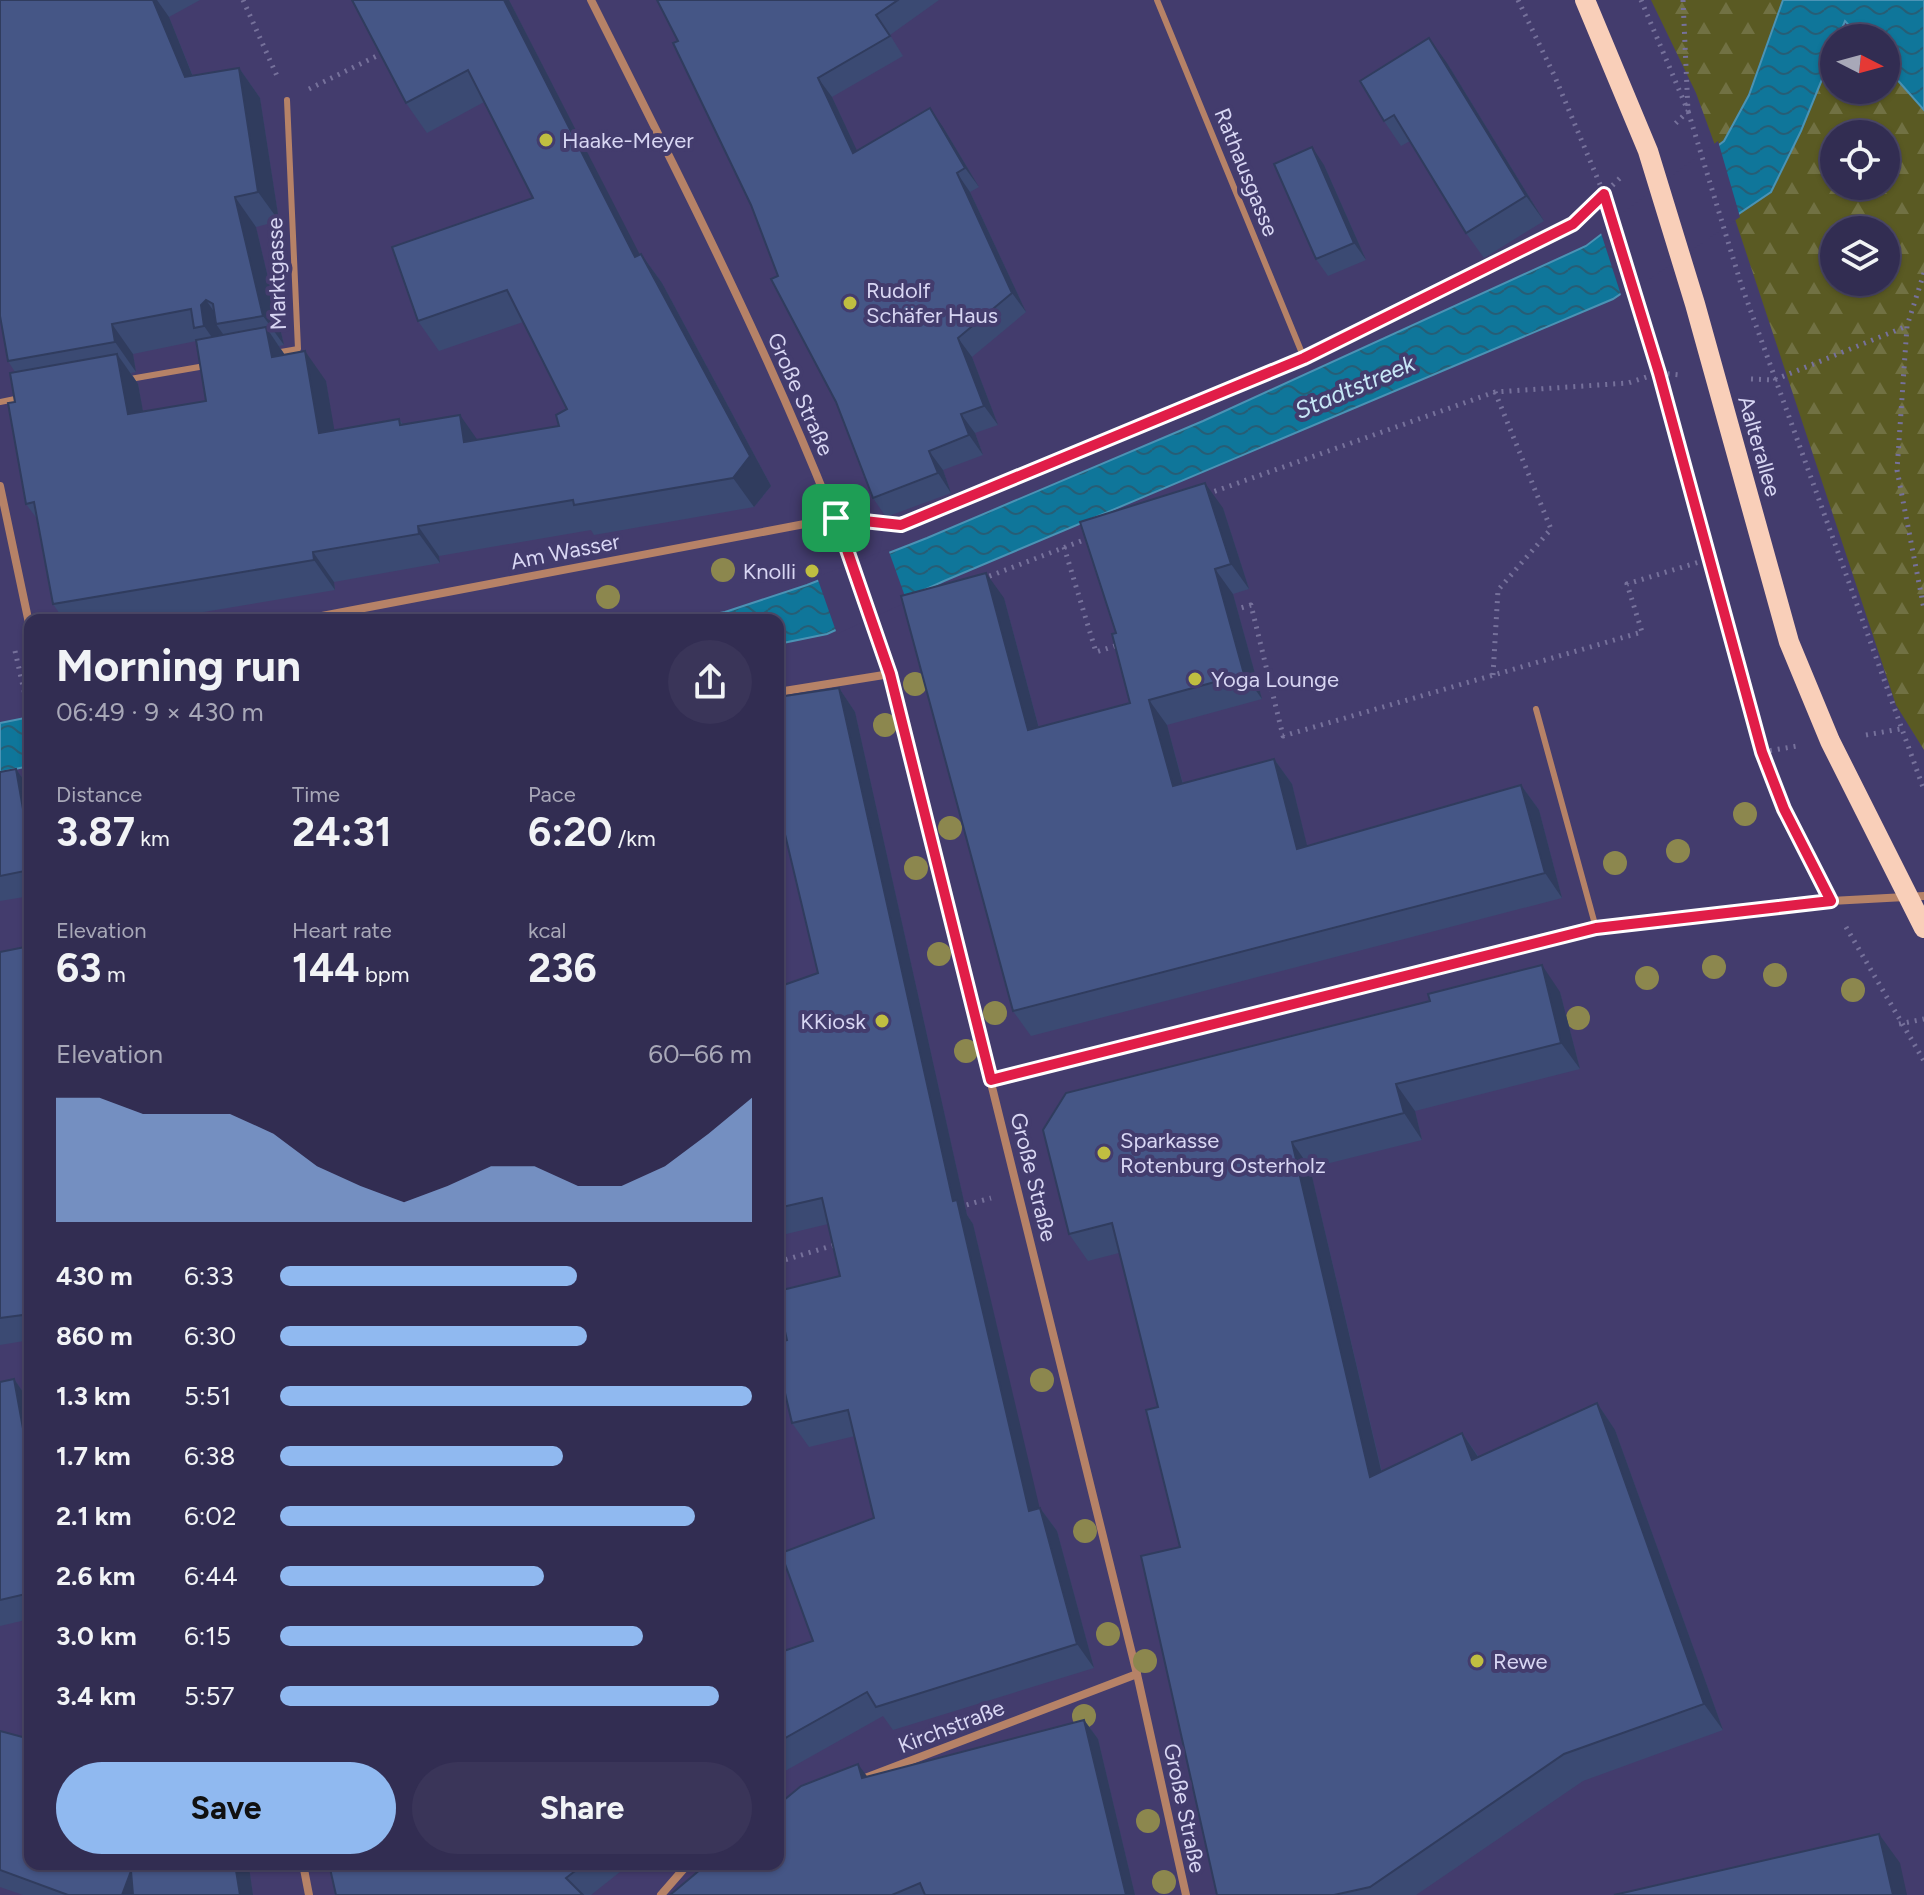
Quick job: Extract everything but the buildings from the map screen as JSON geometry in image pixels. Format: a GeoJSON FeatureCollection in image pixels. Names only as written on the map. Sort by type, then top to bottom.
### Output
{"type":"FeatureCollection","features":[{"type":"Feature","properties":{"kind":"main road","name":"Aalterallee"},"geometry":{"type":"LineString","coordinates":[[1585,0],[1648,151],[1695,304],[1789,642],[1830,741],[1916,896],[1924,928]]}},
{"type":"Feature","properties":{"kind":"street","name":"Große Straße"},"geometry":{"type":"LineString","coordinates":[[591,0],[736,290],[843,534],[890,674],[1137,1674],[1186,1895]]}},
{"type":"Feature","properties":{"kind":"street"},"geometry":{"type":"LineString","coordinates":[[0,486],[27,614]]}},
{"type":"Feature","properties":{"kind":"street","name":"Am Wasser"},"geometry":{"type":"LineString","coordinates":[[332,614],[836,518]]}},
{"type":"Feature","properties":{"kind":"street"},"geometry":{"type":"LineString","coordinates":[[784,691],[890,674]]}},
{"type":"Feature","properties":{"kind":"street"},"geometry":{"type":"LineString","coordinates":[[991,1080],[1596,928],[1831,901],[1916,896]]}},
{"type":"Feature","properties":{"kind":"street","name":"Kirchstraße"},"geometry":{"type":"LineString","coordinates":[[856,1782],[1137,1674]]}},
{"type":"Feature","properties":{"kind":"street"},"geometry":{"type":"LineString","coordinates":[[304,1870],[309,1895]]}},
{"type":"Feature","properties":{"kind":"street"},"geometry":{"type":"LineString","coordinates":[[661,1895],[683,1870]]}},
{"type":"Feature","properties":{"kind":"lane","name":"Rathausgasse"},"geometry":{"type":"LineString","coordinates":[[1157,0],[1304,358]]}},
{"type":"Feature","properties":{"kind":"lane","name":"Marktgasse"},"geometry":{"type":"LineString","coordinates":[[271,354],[298,349],[287,100]]}},
{"type":"Feature","properties":{"kind":"lane"},"geometry":{"type":"LineString","coordinates":[[836,518],[901,525],[1304,358]]}},
{"type":"Feature","properties":{"kind":"lane"},"geometry":{"type":"LineString","coordinates":[[124,380],[217,364]]}},
{"type":"Feature","properties":{"kind":"lane"},"geometry":{"type":"LineString","coordinates":[[0,402],[31,396]]}},
{"type":"Feature","properties":{"kind":"lane"},"geometry":{"type":"LineString","coordinates":[[1536,709],[1596,928]]}},
{"type":"Feature","properties":{"kind":"path"},"geometry":{"type":"LineString","coordinates":[[243,0],[287,100],[385,52]]}},
{"type":"Feature","properties":{"kind":"path"},"geometry":{"type":"LineString","coordinates":[[1518,0],[1604,194],[1659,373],[1762,752],[1784,809],[1831,901],[1899,1024],[1924,1061]]}},
{"type":"Feature","properties":{"kind":"path"},"geometry":{"type":"LineString","coordinates":[[1683,0],[1688,111],[1774,380],[1924,790]]}},
{"type":"Feature","properties":{"kind":"path"},"geometry":{"type":"LineString","coordinates":[[1304,358],[1573,224],[1604,194]]}},
{"type":"Feature","properties":{"kind":"path"},"geometry":{"type":"LineString","coordinates":[[1924,273],[1907,326],[1897,470],[1924,609]]}},
{"type":"Feature","properties":{"kind":"path"},"geometry":{"type":"LineString","coordinates":[[1197,498],[1495,392],[1628,383],[1659,373],[1774,380],[1907,326]]}},
{"type":"Feature","properties":{"kind":"path"},"geometry":{"type":"LineString","coordinates":[[1493,675],[1498,590],[1551,529],[1495,392]]}},
{"type":"Feature","properties":{"kind":"path"},"geometry":{"type":"LineString","coordinates":[[980,580],[1094,536]]}},
{"type":"Feature","properties":{"kind":"path"},"geometry":{"type":"LineString","coordinates":[[1064,547],[1096,652],[1124,643]]}},
{"type":"Feature","properties":{"kind":"path"},"geometry":{"type":"LineString","coordinates":[[1223,613],[1251,605],[1283,736],[1642,632],[1627,584],[1709,559]]}},
{"type":"Feature","properties":{"kind":"path"},"geometry":{"type":"LineString","coordinates":[[1899,1024],[1924,1019]]}},
{"type":"Feature","properties":{"kind":"path"},"geometry":{"type":"LineString","coordinates":[[943,1212],[1018,1189]]}},
{"type":"Feature","properties":{"kind":"path"},"geometry":{"type":"LineString","coordinates":[[784,1260],[853,1240]]}},
{"type":"Feature","properties":{"kind":"green space"},"geometry":{"type":"Polygon","coordinates":[[[1651,0],[1783,0],[1747,101],[1727,137],[1716,148],[1696,93],[1651,0]]]}},
{"type":"Feature","properties":{"kind":"green space"},"geometry":{"type":"Polygon","coordinates":[[[1820,82],[1820,104],[1900,104],[1900,83],[1924,110],[1924,750],[1896,705],[1734,216],[1771,192],[1820,82]]]}},
{"type":"Feature","properties":{"kind":"water","name":"Stadtstreek"},"geometry":{"type":"Polygon","coordinates":[[[1783,0],[1924,0],[1924,110],[1900,83],[1900,24],[1848,24],[1845,21],[1844,24],[1820,24],[1820,84],[1771,192],[1613,299],[944,581],[827,634],[784,643],[784,614],[715,614],[807,585],[927,538],[1203,421],[1586,246],[1724,141],[1749,95],[1783,0]]]}},
{"type":"Feature","properties":{"kind":"water"},"geometry":{"type":"Polygon","coordinates":[[[24,718],[24,767],[0,772],[0,723],[24,718]]]}},
{"type":"Feature","properties":{"kind":"pier"},"geometry":{"type":"Polygon","coordinates":[[[1718,141],[1740,217],[1622,298],[1600,230],[1718,141]]]}},
{"type":"Feature","properties":{"kind":"pier"},"geometry":{"type":"Polygon","coordinates":[[[888,549],[907,602],[837,634],[817,577],[888,549]]]}},
{"type":"Feature","properties":{"kind":"place","name":"Haake-Meyer"},"geometry":{"type":"Point","coordinates":[546,140]}},
{"type":"Feature","properties":{"kind":"place","name":"Rudolf Schäfer Haus"},"geometry":{"type":"Point","coordinates":[850,303]}},
{"type":"Feature","properties":{"kind":"place","name":"Knolli"},"geometry":{"type":"Point","coordinates":[812,571]}},
{"type":"Feature","properties":{"kind":"place","name":"Yoga Lounge"},"geometry":{"type":"Point","coordinates":[1195,679]}},
{"type":"Feature","properties":{"kind":"place","name":"KKiosk"},"geometry":{"type":"Point","coordinates":[882,1021]}},
{"type":"Feature","properties":{"kind":"place","name":"Sparkasse Rotenburg Osterholz"},"geometry":{"type":"Point","coordinates":[1104,1153]}},
{"type":"Feature","properties":{"kind":"place","name":"Rewe"},"geometry":{"type":"Point","coordinates":[1477,1661]}},
{"type":"Feature","properties":{"kind":"route"},"geometry":{"type":"LineString","coordinates":[[1604,194],[1659,373],[1762,752],[1784,809],[1831,901],[1596,928],[991,1080],[890,674],[836,518],[901,525],[1207,401],[1304,358],[1573,224],[1604,194]]}}]}
